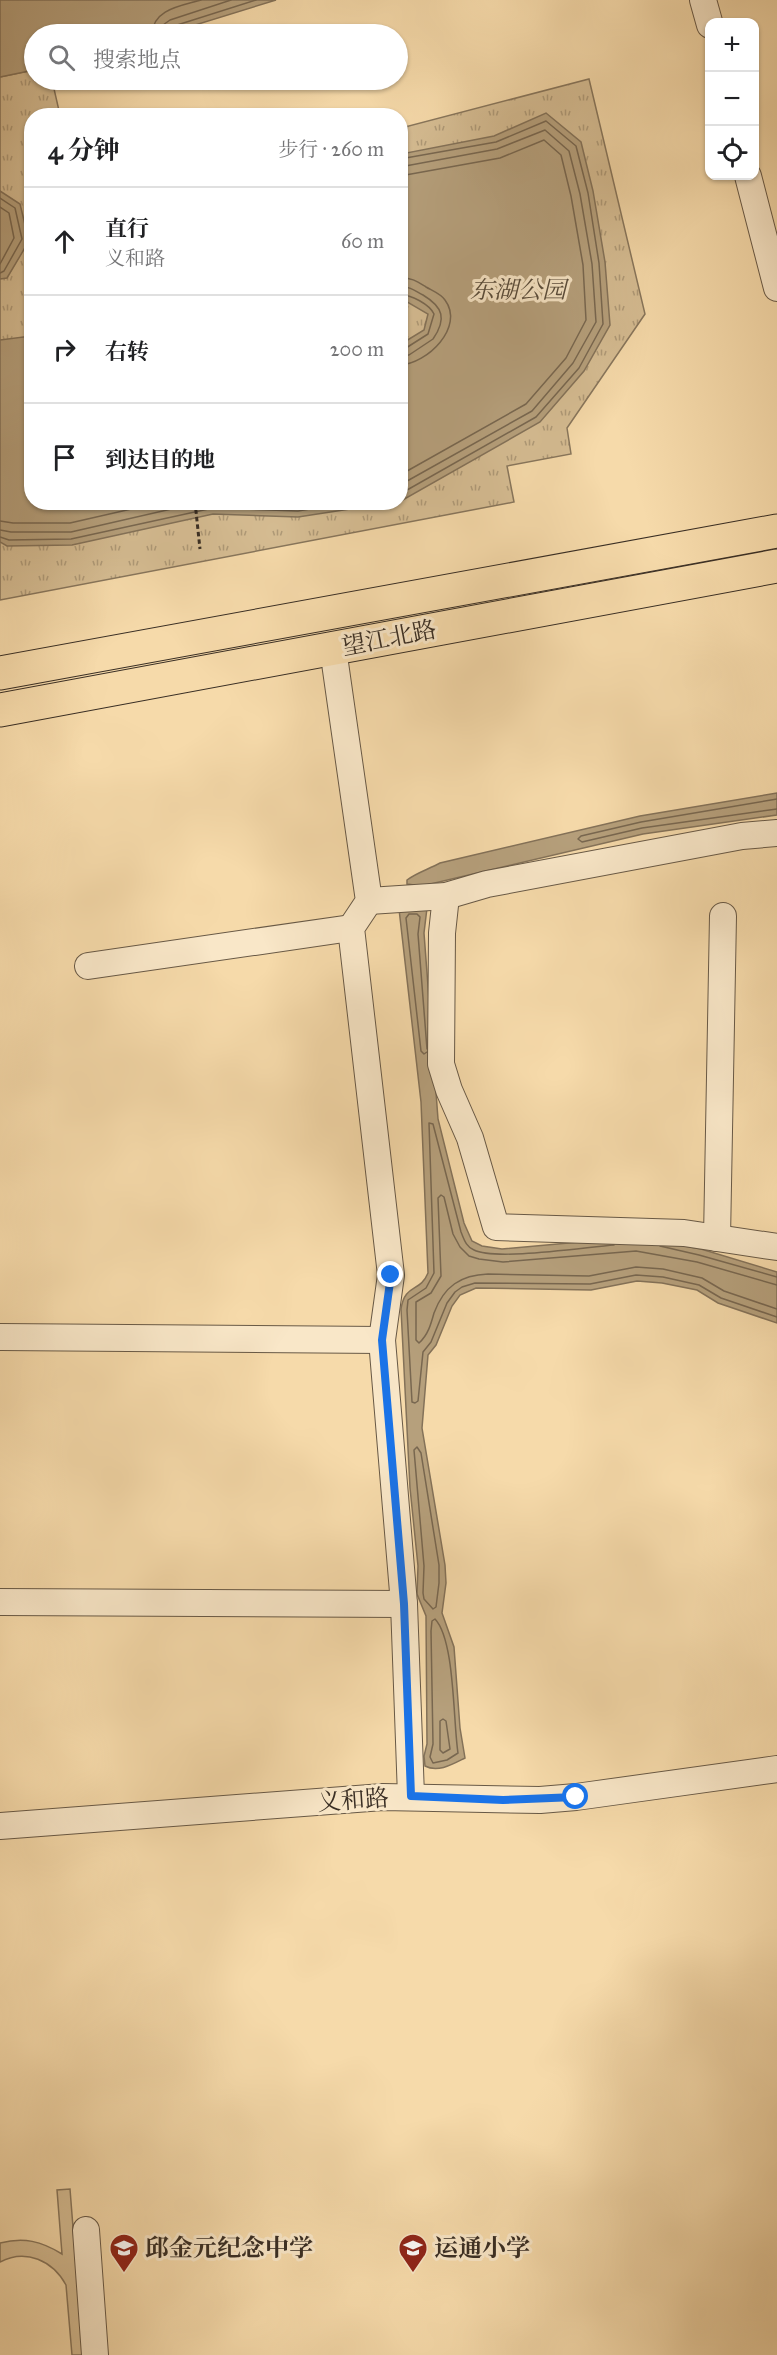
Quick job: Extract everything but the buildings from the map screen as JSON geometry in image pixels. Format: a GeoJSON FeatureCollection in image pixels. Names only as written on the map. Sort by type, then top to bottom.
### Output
{"type":"FeatureCollection","features":[{"type":"Feature","properties":{"kind":"main road","name":"望江北路"},"geometry":{"type":"LineString","coordinates":[[0,673],[777,531]]}},
{"type":"Feature","properties":{"kind":"main road","name":"望江北路"},"geometry":{"type":"LineString","coordinates":[[0,710],[777,566]]}},
{"type":"Feature","properties":{"kind":"street"},"geometry":{"type":"LineString","coordinates":[[703,0],[708,18]]}},
{"type":"Feature","properties":{"kind":"street"},"geometry":{"type":"LineString","coordinates":[[749,180],[777,288]]}},
{"type":"Feature","properties":{"kind":"street"},"geometry":{"type":"LineString","coordinates":[[333,648],[369,901],[351,928],[391,1275],[382,1340],[404,1604],[411,1796]]}},
{"type":"Feature","properties":{"kind":"street"},"geometry":{"type":"LineString","coordinates":[[369,901],[446,896],[498,881],[742,836],[777,833]]}},
{"type":"Feature","properties":{"kind":"street"},"geometry":{"type":"LineString","coordinates":[[446,896],[442,933],[441,1064],[449,1090],[470,1138],[496,1227],[684,1233],[777,1247]]}},
{"type":"Feature","properties":{"kind":"street"},"geometry":{"type":"LineString","coordinates":[[717,1238],[723,916]]}},
{"type":"Feature","properties":{"kind":"street"},"geometry":{"type":"LineString","coordinates":[[88,966],[351,928]]}},
{"type":"Feature","properties":{"kind":"street"},"geometry":{"type":"LineString","coordinates":[[0,1337],[382,1340]]}},
{"type":"Feature","properties":{"kind":"street"},"geometry":{"type":"LineString","coordinates":[[0,1602],[404,1604]]}},
{"type":"Feature","properties":{"kind":"street","name":"义和路"},"geometry":{"type":"LineString","coordinates":[[0,1826],[411,1796],[540,1800],[777,1769]]}},
{"type":"Feature","properties":{"kind":"street"},"geometry":{"type":"LineString","coordinates":[[86,2230],[95,2355]]}},
{"type":"Feature","properties":{"kind":"path"},"geometry":{"type":"LineString","coordinates":[[196,510],[200,549]]}},
{"type":"Feature","properties":{"kind":"green space","name":"东湖公园"},"geometry":{"type":"Polygon","coordinates":[[[24,72],[24,90],[54,90],[58,108],[24,108],[24,510],[408,510],[408,126],[589,79],[645,314],[567,428],[571,454],[507,466],[514,502],[0,600],[0,77],[24,72]]]}},
{"type":"Feature","properties":{"kind":"green space"},"geometry":{"type":"Polygon","coordinates":[[[70,2189],[83,2355],[72,2355],[66,2285],[54,2269],[38,2259],[29,2257],[19,2256],[0,2262],[0,2243],[9,2241],[32,2241],[62,2254],[57,2190],[70,2189]]]}},
{"type":"Feature","properties":{"kind":"water"},"geometry":{"type":"Polygon","coordinates":[[[0,0],[276,0],[198,24],[24,24],[24,72],[0,77],[0,0]]]}},
{"type":"Feature","properties":{"kind":"water"},"geometry":{"type":"Polygon","coordinates":[[[546,113],[581,142],[593,191],[605,262],[610,325],[584,371],[540,422],[408,497],[408,340],[424,330],[428,314],[408,302],[408,153],[494,136],[546,113]]]}},
{"type":"Feature","properties":{"kind":"water"},"geometry":{"type":"Polygon","coordinates":[[[0,191],[20,204],[24,220],[24,249],[7,278],[0,279],[0,191]]]}},
{"type":"Feature","properties":{"kind":"water"},"geometry":{"type":"Polygon","coordinates":[[[24,337],[24,510],[344,510],[298,517],[213,514],[72,545],[7,546],[0,542],[0,340],[24,337]]]}},
{"type":"Feature","properties":{"kind":"water"},"geometry":{"type":"Polygon","coordinates":[[[777,793],[777,815],[643,834],[422,886],[407,884],[407,880],[440,863],[640,816],[777,793]]]}},
{"type":"Feature","properties":{"kind":"water"},"geometry":{"type":"Polygon","coordinates":[[[427,908],[424,933],[438,1119],[464,1223],[472,1241],[482,1246],[502,1249],[635,1237],[701,1249],[777,1272],[777,1323],[718,1303],[697,1290],[637,1281],[591,1290],[476,1288],[460,1295],[452,1306],[436,1345],[428,1355],[422,1428],[445,1565],[446,1583],[442,1613],[454,1647],[460,1728],[465,1758],[435,1769],[425,1766],[424,1756],[427,1744],[426,1616],[417,1594],[418,1566],[410,1488],[401,1309],[409,1291],[421,1283],[428,1273],[421,1102],[399,909],[427,908]]]}},
{"type":"Feature","properties":{"kind":"place","name":"邱金元纪念中学"},"geometry":{"type":"Point","coordinates":[124,2274]}},
{"type":"Feature","properties":{"kind":"place","name":"运通小学"},"geometry":{"type":"Point","coordinates":[413,2274]}},
{"type":"Feature","properties":{"kind":"route"},"geometry":{"type":"LineString","coordinates":[[391,1275],[382,1340],[404,1604],[411,1796],[503,1800],[576,1797]]}}]}
